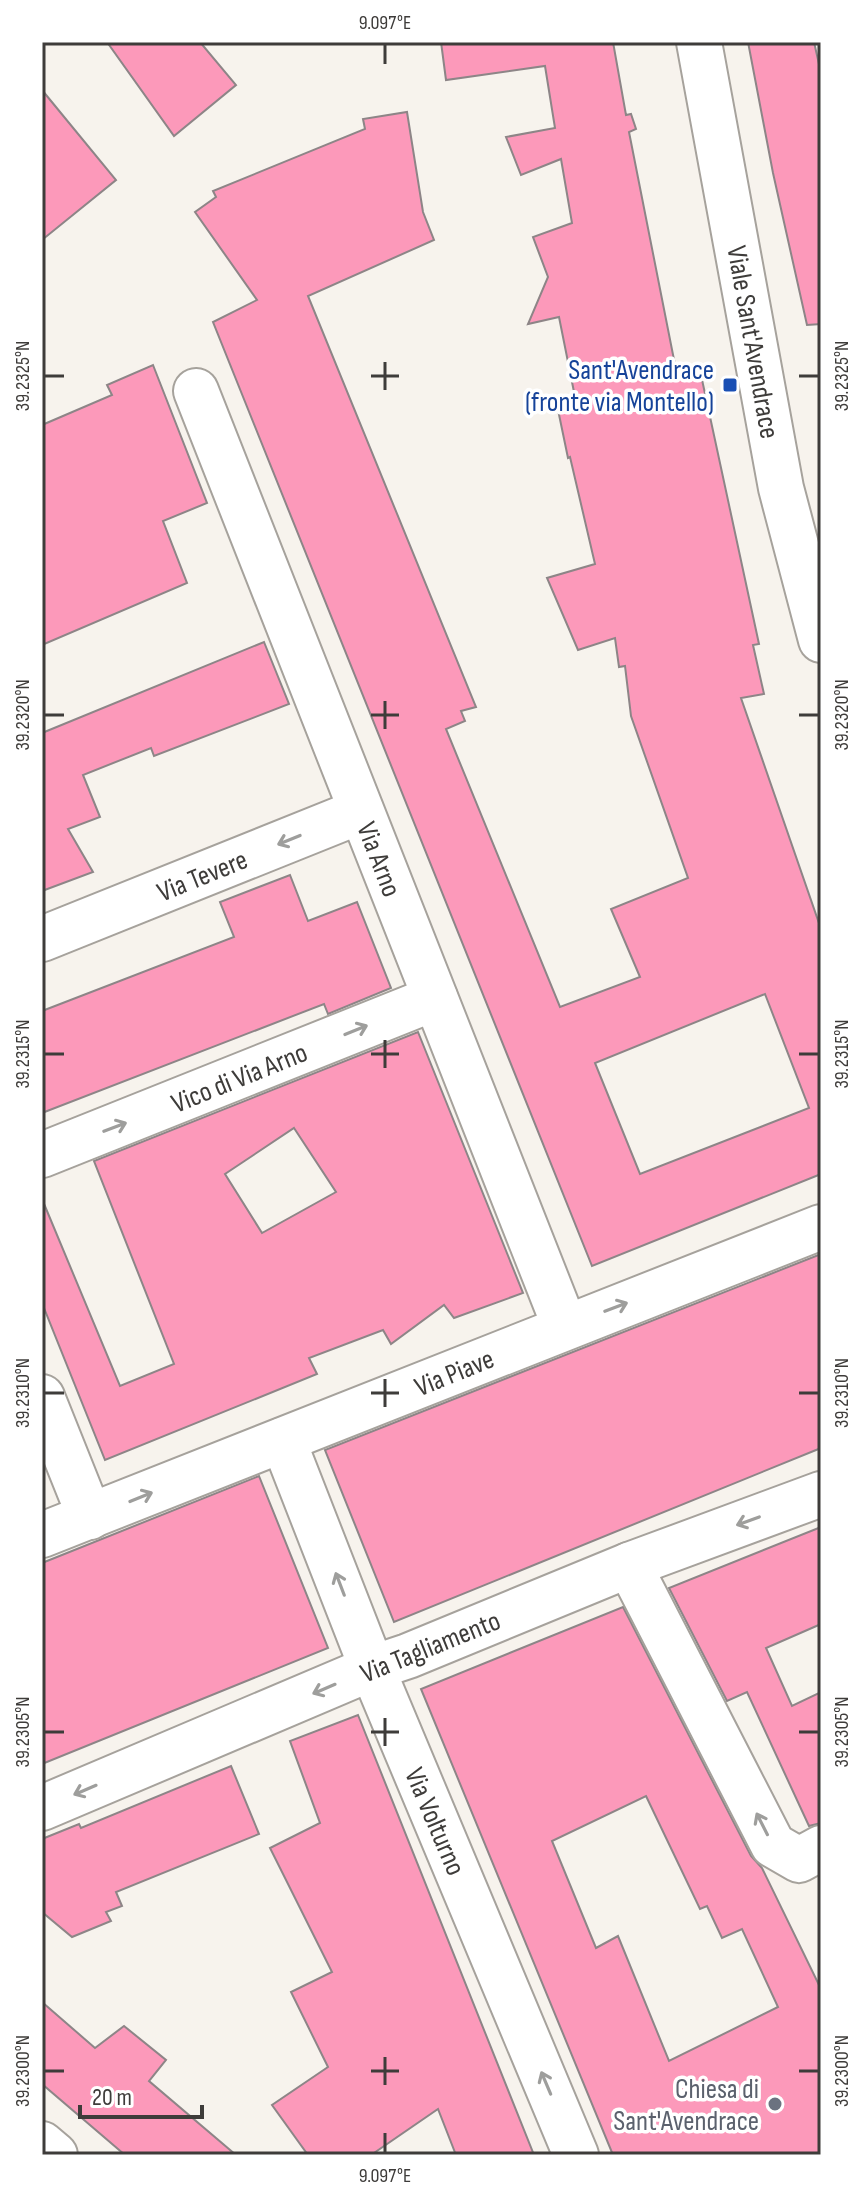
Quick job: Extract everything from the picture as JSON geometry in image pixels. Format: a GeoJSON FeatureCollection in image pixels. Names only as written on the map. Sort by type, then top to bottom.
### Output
{"type":"FeatureCollection","features":[{"type":"Feature","properties":{"kind":"street","name":"Viale Sant'Avendrace"},"geometry":{"type":"LineString","coordinates":[[699,42],[781,488],[821,640]]}},
{"type":"Feature","properties":{"kind":"street","name":"Via Arno"},"geometry":{"type":"LineString","coordinates":[[196,391],[565,1327]]}},
{"type":"Feature","properties":{"kind":"street","name":"Via Tevere"},"geometry":{"type":"LineString","coordinates":[[42,939],[361,811]]}},
{"type":"Feature","properties":{"kind":"street","name":"Vico di Via Arno"},"geometry":{"type":"LineString","coordinates":[[42,1155],[435,998]]}},
{"type":"Feature","properties":{"kind":"street","name":"Via Piave"},"geometry":{"type":"LineString","coordinates":[[42,1535],[821,1227]]}},
{"type":"Feature","properties":{"kind":"street"},"geometry":{"type":"LineString","coordinates":[[42,1397],[90,1517]]}},
{"type":"Feature","properties":{"kind":"street","name":"Via Volturno"},"geometry":{"type":"LineString","coordinates":[[283,1440],[372,1668],[576,2155]]}},
{"type":"Feature","properties":{"kind":"street","name":"Via Tagliamento"},"geometry":{"type":"LineString","coordinates":[[42,1808],[372,1668],[629,1565],[821,1494]]}},
{"type":"Feature","properties":{"kind":"street"},"geometry":{"type":"LineString","coordinates":[[629,1565],[773,1845],[799,1860],[821,1848]]}},
{"type":"Feature","properties":{"kind":"street"},"geometry":{"type":"LineString","coordinates":[[42,2144],[55,2155]]}},
{"type":"Feature","properties":{"kind":"building"},"geometry":{"type":"Polygon","coordinates":[[[107,42],[200,42],[236,85],[174,136],[107,42]]]}},
{"type":"Feature","properties":{"kind":"building"},"geometry":{"type":"Polygon","coordinates":[[[441,42],[613,42],[626,115],[631,114],[636,129],[629,132],[678,380],[701,375],[759,644],[753,645],[764,694],[741,698],[821,929],[821,1174],[592,1266],[213,322],[257,300],[195,212],[216,197],[213,191],[365,129],[363,119],[407,112],[423,212],[434,240],[308,296],[476,707],[461,711],[465,721],[446,729],[560,1007],[640,977],[611,909],[688,878],[631,716],[625,666],[619,667],[615,638],[578,650],[547,578],[595,564],[556,400],[575,397],[559,317],[528,324],[548,277],[533,237],[572,223],[561,159],[521,175],[506,137],[555,128],[545,66],[446,80],[441,42]],[[765,994],[595,1063],[640,1174],[809,1108],[765,994]]]}},
{"type":"Feature","properties":{"kind":"building"},"geometry":{"type":"Polygon","coordinates":[[[748,42],[814,42],[821,73],[821,324],[807,325],[748,42]]]}},
{"type":"Feature","properties":{"kind":"building"},"geometry":{"type":"Polygon","coordinates":[[[42,90],[116,180],[42,240],[42,90]]]}},
{"type":"Feature","properties":{"kind":"building"},"geometry":{"type":"Polygon","coordinates":[[[153,365],[207,503],[163,521],[187,583],[42,645],[42,425],[112,395],[107,385],[153,365]]]}},
{"type":"Feature","properties":{"kind":"building"},"geometry":{"type":"Polygon","coordinates":[[[264,642],[289,704],[154,756],[151,748],[83,775],[100,817],[68,829],[93,872],[42,891],[42,733],[264,642]]]}},
{"type":"Feature","properties":{"kind":"building"},"geometry":{"type":"Polygon","coordinates":[[[290,875],[308,921],[357,902],[391,988],[328,1014],[324,1004],[42,1113],[42,1011],[234,937],[220,902],[290,875]]]}},
{"type":"Feature","properties":{"kind":"building"},"geometry":{"type":"Polygon","coordinates":[[[418,1032],[523,1293],[454,1318],[444,1305],[391,1344],[383,1330],[309,1358],[317,1374],[105,1460],[42,1303],[42,1199],[120,1386],[174,1364],[94,1161],[418,1032]],[[294,1128],[225,1174],[262,1233],[336,1192],[294,1128]]]}},
{"type":"Feature","properties":{"kind":"building"},"geometry":{"type":"Polygon","coordinates":[[[821,1254],[821,1448],[394,1622],[325,1450],[821,1254]]]}},
{"type":"Feature","properties":{"kind":"building"},"geometry":{"type":"Polygon","coordinates":[[[259,1476],[328,1648],[42,1764],[42,1563],[259,1476]]]}},
{"type":"Feature","properties":{"kind":"building"},"geometry":{"type":"Polygon","coordinates":[[[821,1527],[821,1624],[766,1648],[792,1706],[821,1692],[821,1823],[809,1826],[747,1692],[727,1701],[669,1588],[821,1527]]]}},
{"type":"Feature","properties":{"kind":"building"},"geometry":{"type":"Polygon","coordinates":[[[623,1607],[751,1856],[762,1868],[821,1989],[821,2155],[613,2155],[421,1689],[623,1607]],[[646,1796],[552,1841],[596,1948],[618,1936],[669,2061],[778,2007],[742,1929],[722,1938],[707,1906],[700,1909],[646,1796]]]}},
{"type":"Feature","properties":{"kind":"building"},"geometry":{"type":"Polygon","coordinates":[[[358,1715],[534,2155],[456,2155],[438,2109],[371,2155],[308,2155],[272,2105],[328,2067],[291,1992],[332,1972],[270,1848],[320,1823],[290,1741],[358,1715]]]}},
{"type":"Feature","properties":{"kind":"building"},"geometry":{"type":"Polygon","coordinates":[[[231,1766],[259,1834],[116,1892],[122,1906],[106,1912],[111,1921],[72,1937],[42,1912],[42,1839],[79,1824],[81,1828],[231,1766]]]}},
{"type":"Feature","properties":{"kind":"building"},"geometry":{"type":"Polygon","coordinates":[[[42,2002],[95,2048],[124,2026],[166,2060],[149,2081],[236,2155],[125,2155],[42,2084],[42,2002]]]}},
{"type":"Feature","properties":{"kind":"place","name":"Sant'Avendrace (fronte via Montello)"},"geometry":{"type":"Point","coordinates":[730,385]}},
{"type":"Feature","properties":{"kind":"place","name":"Chiesa di Sant'Avendrace"},"geometry":{"type":"Point","coordinates":[775,2104]}}]}
